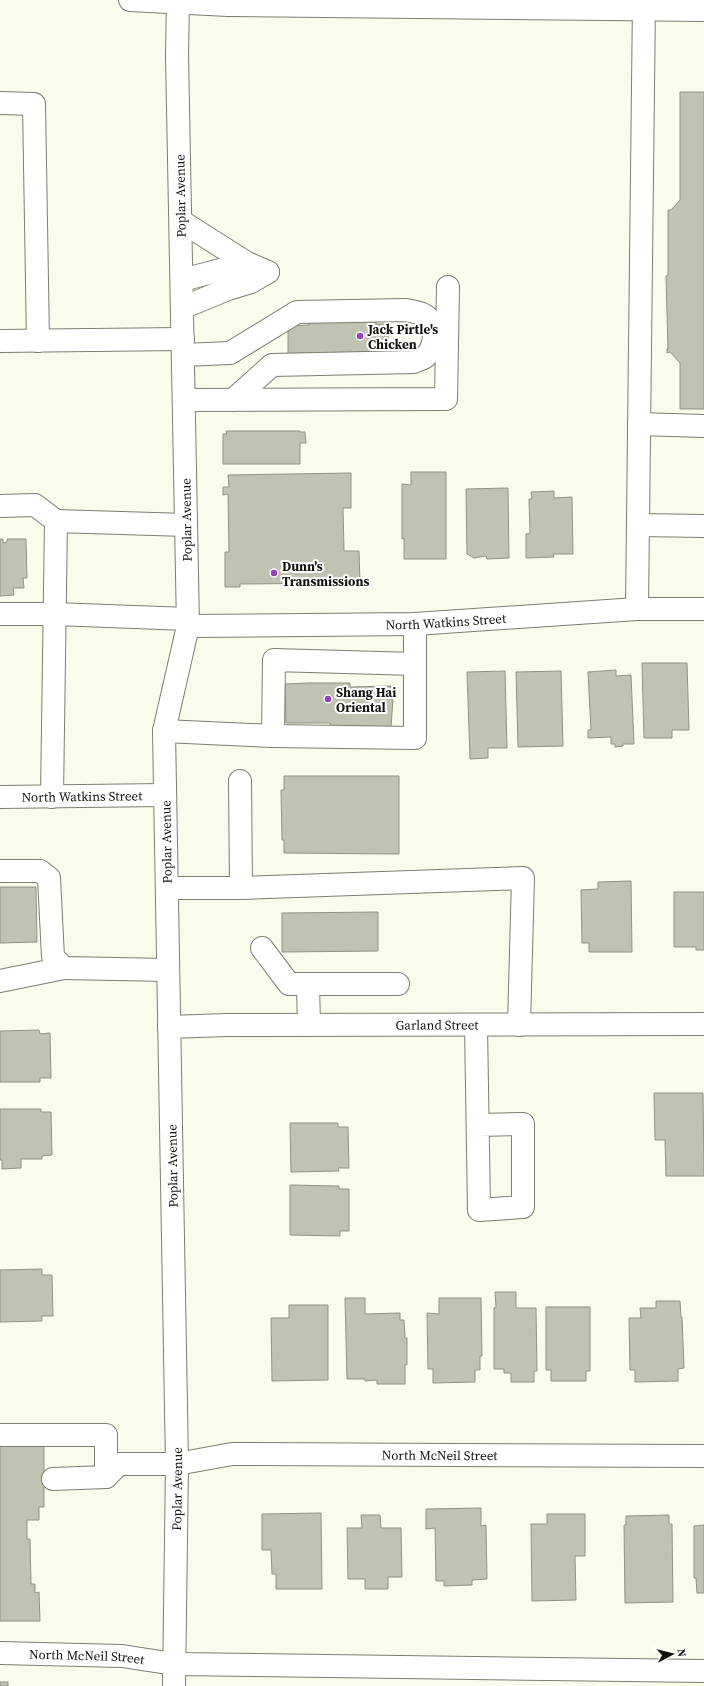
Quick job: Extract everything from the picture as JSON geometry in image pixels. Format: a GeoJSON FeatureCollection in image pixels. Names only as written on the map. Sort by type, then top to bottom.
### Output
{"type":"FeatureCollection","features":[{"type":"Feature","properties":{"kind":"main road"},"geometry":{"type":"LineString","coordinates":[[130,0],[260,3],[311,2],[644,5],[704,10]]}},
{"type":"Feature","properties":{"kind":"main road","name":"Poplar Avenue"},"geometry":{"type":"LineString","coordinates":[[174,1686],[177,1464],[164,731],[188,622],[177,55],[178,1]]}},
{"type":"Feature","properties":{"kind":"main road"},"geometry":{"type":"LineString","coordinates":[[637,609],[644,5]]}},
{"type":"Feature","properties":{"kind":"main road"},"geometry":{"type":"LineString","coordinates":[[0,103],[34,104],[38,341]]}},
{"type":"Feature","properties":{"kind":"main road"},"geometry":{"type":"LineString","coordinates":[[181,221],[247,263],[268,272],[251,282],[228,289],[182,308]]}},
{"type":"Feature","properties":{"kind":"main road"},"geometry":{"type":"LineString","coordinates":[[182,280],[247,263]]}},
{"type":"Feature","properties":{"kind":"main road"},"geometry":{"type":"LineString","coordinates":[[184,400],[446,399],[448,287]]}},
{"type":"Feature","properties":{"kind":"main road"},"geometry":{"type":"LineString","coordinates":[[0,341],[183,346],[230,353],[297,312],[406,310],[420,312],[429,319],[434,338],[432,347],[425,357],[414,362],[272,365],[233,400]]}},
{"type":"Feature","properties":{"kind":"main road"},"geometry":{"type":"LineString","coordinates":[[639,424],[704,426]]}},
{"type":"Feature","properties":{"kind":"main road"},"geometry":{"type":"LineString","coordinates":[[0,506],[35,505],[56,521],[186,525]]}},
{"type":"Feature","properties":{"kind":"main road"},"geometry":{"type":"LineString","coordinates":[[52,797],[56,521]]}},
{"type":"Feature","properties":{"kind":"main road"},"geometry":{"type":"LineString","coordinates":[[638,526],[704,526]]}},
{"type":"Feature","properties":{"kind":"main road"},"geometry":{"type":"LineString","coordinates":[[0,604],[16,604],[28,614]]}},
{"type":"Feature","properties":{"kind":"main road","name":"North Watkins Street"},"geometry":{"type":"LineString","coordinates":[[0,614],[54,614],[188,622],[415,624],[637,609],[704,609]]}},
{"type":"Feature","properties":{"kind":"main road"},"geometry":{"type":"LineString","coordinates":[[164,731],[273,736],[415,738],[415,624]]}},
{"type":"Feature","properties":{"kind":"main road"},"geometry":{"type":"LineString","coordinates":[[273,736],[274,660],[415,664]]}},
{"type":"Feature","properties":{"kind":"main road"},"geometry":{"type":"LineString","coordinates":[[240,781],[241,888]]}},
{"type":"Feature","properties":{"kind":"main road","name":"North Watkins Street"},"geometry":{"type":"LineString","coordinates":[[0,797],[165,795]]}},
{"type":"Feature","properties":{"kind":"main road"},"geometry":{"type":"LineString","coordinates":[[0,871],[40,871],[49,878],[54,957],[64,968]]}},
{"type":"Feature","properties":{"kind":"main road"},"geometry":{"type":"LineString","coordinates":[[166,888],[241,888],[523,878],[519,1025]]}},
{"type":"Feature","properties":{"kind":"main road"},"geometry":{"type":"LineString","coordinates":[[262,948],[289,984],[398,984]]}},
{"type":"Feature","properties":{"kind":"main road"},"geometry":{"type":"LineString","coordinates":[[0,981],[64,968],[168,970]]}},
{"type":"Feature","properties":{"kind":"main road"},"geometry":{"type":"LineString","coordinates":[[308,985],[309,1025]]}},
{"type":"Feature","properties":{"kind":"main road"},"geometry":{"type":"LineString","coordinates":[[476,1024],[478,1125]]}},
{"type":"Feature","properties":{"kind":"main road","name":"Garland Street"},"geometry":{"type":"LineString","coordinates":[[169,1027],[476,1024],[704,1024]]}},
{"type":"Feature","properties":{"kind":"main road"},"geometry":{"type":"LineString","coordinates":[[0,1435],[106,1435],[106,1477],[53,1479]]}},
{"type":"Feature","properties":{"kind":"main road","name":"North McNeil Street"},"geometry":{"type":"LineString","coordinates":[[106,1477],[120,1464],[177,1464],[232,1454],[704,1456]]}},
{"type":"Feature","properties":{"kind":"main road","name":"North McNeil Street"},"geometry":{"type":"LineString","coordinates":[[0,1653],[122,1656],[174,1664],[704,1671]]}},
{"type":"Feature","properties":{"kind":"building"},"geometry":{"type":"Polygon","coordinates":[[[680,92],[704,92],[704,409],[680,409],[680,363],[670,352],[667,353],[666,276],[668,275],[668,210],[671,210],[680,200],[680,92]]]}},
{"type":"Feature","properties":{"kind":"building"},"geometry":{"type":"Polygon","coordinates":[[[376,313],[376,324],[388,324],[388,357],[288,357],[288,326],[309,325],[308,314],[376,313]]]}},
{"type":"Feature","properties":{"kind":"building"},"geometry":{"type":"Polygon","coordinates":[[[226,431],[305,432],[306,443],[300,443],[300,464],[223,464],[223,434],[227,434],[226,431]]]}},
{"type":"Feature","properties":{"kind":"building"},"geometry":{"type":"Polygon","coordinates":[[[411,472],[446,472],[446,559],[404,559],[404,538],[402,539],[402,484],[411,485],[411,472]]]}},
{"type":"Feature","properties":{"kind":"building"},"geometry":{"type":"Polygon","coordinates":[[[351,473],[351,508],[343,508],[344,551],[359,551],[360,583],[240,584],[240,587],[225,587],[225,552],[229,552],[228,494],[223,495],[223,487],[229,487],[228,475],[351,473]]]}},
{"type":"Feature","properties":{"kind":"building"},"geometry":{"type":"Polygon","coordinates":[[[508,488],[509,558],[487,559],[486,556],[474,558],[467,554],[466,489],[508,488]]]}},
{"type":"Feature","properties":{"kind":"building"},"geometry":{"type":"Polygon","coordinates":[[[554,491],[554,498],[572,497],[573,554],[553,554],[554,557],[526,558],[526,534],[530,533],[529,499],[532,499],[531,492],[554,491]]]}},
{"type":"Feature","properties":{"kind":"building"},"geometry":{"type":"Polygon","coordinates":[[[0,539],[3,539],[3,543],[7,542],[7,539],[26,539],[27,578],[23,578],[24,588],[13,588],[14,595],[0,596],[0,539]]]}},
{"type":"Feature","properties":{"kind":"building"},"geometry":{"type":"Polygon","coordinates":[[[642,663],[687,663],[689,730],[672,730],[672,738],[644,738],[642,663]]]}},
{"type":"Feature","properties":{"kind":"building"},"geometry":{"type":"Polygon","coordinates":[[[616,670],[616,676],[631,675],[634,744],[623,744],[623,746],[615,747],[615,744],[611,744],[611,737],[588,738],[588,730],[591,730],[588,672],[616,670]]]}},
{"type":"Feature","properties":{"kind":"building"},"geometry":{"type":"Polygon","coordinates":[[[505,671],[507,748],[488,748],[488,758],[470,759],[467,672],[505,671]]]}},
{"type":"Feature","properties":{"kind":"building"},"geometry":{"type":"Polygon","coordinates":[[[561,671],[563,746],[518,747],[516,672],[561,671]]]}},
{"type":"Feature","properties":{"kind":"building"},"geometry":{"type":"Polygon","coordinates":[[[350,683],[350,687],[391,686],[391,699],[393,699],[391,727],[330,727],[330,723],[286,723],[285,684],[350,683]]]}},
{"type":"Feature","properties":{"kind":"building"},"geometry":{"type":"Polygon","coordinates":[[[284,776],[399,776],[399,854],[284,853],[284,840],[282,840],[281,790],[284,790],[284,776]]]}},
{"type":"Feature","properties":{"kind":"building"},"geometry":{"type":"Polygon","coordinates":[[[631,881],[632,952],[589,952],[589,943],[582,943],[581,890],[598,889],[598,882],[631,881]]]}},
{"type":"Feature","properties":{"kind":"building"},"geometry":{"type":"Polygon","coordinates":[[[0,887],[36,887],[37,942],[0,943],[0,887]]]}},
{"type":"Feature","properties":{"kind":"building"},"geometry":{"type":"Polygon","coordinates":[[[674,892],[704,892],[704,950],[696,950],[696,947],[674,947],[674,892]]]}},
{"type":"Feature","properties":{"kind":"building"},"geometry":{"type":"Polygon","coordinates":[[[378,912],[378,951],[282,952],[282,913],[378,912]]]}},
{"type":"Feature","properties":{"kind":"building"},"geometry":{"type":"Polygon","coordinates":[[[39,1030],[40,1034],[50,1033],[51,1078],[40,1078],[40,1082],[0,1082],[0,1031],[39,1030]]]}},
{"type":"Feature","properties":{"kind":"building"},"geometry":{"type":"Polygon","coordinates":[[[654,1093],[703,1093],[704,1176],[666,1176],[665,1140],[655,1140],[654,1093]]]}},
{"type":"Feature","properties":{"kind":"building"},"geometry":{"type":"Polygon","coordinates":[[[0,1109],[41,1109],[41,1112],[51,1112],[52,1155],[42,1156],[42,1159],[21,1159],[21,1168],[2,1169],[2,1160],[0,1160],[0,1109]]]}},
{"type":"Feature","properties":{"kind":"building"},"geometry":{"type":"Polygon","coordinates":[[[290,1123],[338,1123],[338,1127],[348,1127],[349,1168],[338,1168],[339,1171],[291,1172],[290,1123]]]}},
{"type":"Feature","properties":{"kind":"building"},"geometry":{"type":"Polygon","coordinates":[[[290,1185],[339,1186],[339,1189],[349,1189],[349,1231],[340,1231],[340,1236],[290,1235],[290,1185]]]}},
{"type":"Feature","properties":{"kind":"building"},"geometry":{"type":"Polygon","coordinates":[[[42,1269],[42,1275],[52,1275],[53,1316],[42,1316],[42,1321],[0,1322],[0,1270],[42,1269]]]}},
{"type":"Feature","properties":{"kind":"building"},"geometry":{"type":"Polygon","coordinates":[[[495,1292],[516,1292],[516,1308],[536,1308],[537,1371],[534,1371],[534,1382],[511,1382],[511,1373],[504,1373],[504,1369],[494,1369],[495,1292]]]}},
{"type":"Feature","properties":{"kind":"building"},"geometry":{"type":"Polygon","coordinates":[[[345,1298],[365,1298],[365,1314],[400,1313],[400,1320],[404,1320],[405,1338],[407,1338],[405,1384],[377,1384],[377,1380],[365,1381],[365,1379],[347,1379],[345,1298]]]}},
{"type":"Feature","properties":{"kind":"building"},"geometry":{"type":"Polygon","coordinates":[[[439,1298],[481,1298],[482,1356],[480,1356],[480,1370],[475,1370],[475,1382],[433,1383],[433,1369],[428,1369],[427,1313],[439,1314],[439,1298]]]}},
{"type":"Feature","properties":{"kind":"building"},"geometry":{"type":"Polygon","coordinates":[[[656,1301],[680,1301],[684,1368],[678,1369],[678,1381],[635,1382],[635,1370],[630,1370],[629,1318],[641,1318],[640,1308],[656,1308],[656,1301]]]}},
{"type":"Feature","properties":{"kind":"building"},"geometry":{"type":"Polygon","coordinates":[[[289,1305],[328,1305],[328,1380],[272,1381],[271,1318],[289,1318],[289,1305]]]}},
{"type":"Feature","properties":{"kind":"building"},"geometry":{"type":"Polygon","coordinates":[[[546,1307],[590,1307],[590,1371],[586,1371],[586,1381],[551,1381],[551,1370],[546,1370],[546,1307]]]}},
{"type":"Feature","properties":{"kind":"building"},"geometry":{"type":"Polygon","coordinates":[[[0,1442],[44,1442],[44,1507],[39,1507],[39,1520],[27,1520],[27,1539],[30,1539],[31,1584],[35,1584],[35,1593],[39,1592],[40,1621],[0,1621],[0,1442]]]}},
{"type":"Feature","properties":{"kind":"building"},"geometry":{"type":"Polygon","coordinates":[[[481,1508],[481,1526],[486,1525],[487,1579],[472,1580],[472,1585],[444,1586],[444,1581],[436,1581],[435,1528],[426,1529],[426,1509],[481,1508]]]}},
{"type":"Feature","properties":{"kind":"building"},"geometry":{"type":"Polygon","coordinates":[[[321,1513],[322,1589],[276,1589],[276,1574],[272,1574],[271,1550],[262,1550],[262,1514],[321,1513]]]}},
{"type":"Feature","properties":{"kind":"building"},"geometry":{"type":"Polygon","coordinates":[[[547,1514],[585,1514],[585,1556],[575,1556],[576,1600],[532,1601],[531,1524],[547,1524],[547,1514]]]}},
{"type":"Feature","properties":{"kind":"building"},"geometry":{"type":"Polygon","coordinates":[[[361,1515],[380,1515],[381,1528],[401,1528],[402,1577],[388,1577],[388,1589],[365,1589],[365,1579],[348,1579],[347,1528],[362,1528],[361,1515]]]}},
{"type":"Feature","properties":{"kind":"building"},"geometry":{"type":"Polygon","coordinates":[[[669,1515],[669,1524],[672,1524],[673,1602],[625,1603],[624,1525],[626,1525],[626,1516],[669,1515]]]}},
{"type":"Feature","properties":{"kind":"building"},"geometry":{"type":"Polygon","coordinates":[[[704,1525],[704,1593],[697,1593],[696,1578],[694,1578],[694,1526],[704,1525]]]}},
{"type":"Feature","properties":{"kind":"building"},"geometry":{"type":"Polygon","coordinates":[[[0,1682],[8,1682],[8,1686],[0,1686],[0,1682]]]}},
{"type":"Feature","properties":{"kind":"place","name":"Jack Pirtle's Chicken"},"geometry":{"type":"Point","coordinates":[360,336]}},
{"type":"Feature","properties":{"kind":"place","name":"Dunn's Transmissions"},"geometry":{"type":"Point","coordinates":[274,573]}},
{"type":"Feature","properties":{"kind":"place","name":"Shang Hai Oriental"},"geometry":{"type":"Point","coordinates":[328,699]}}]}
